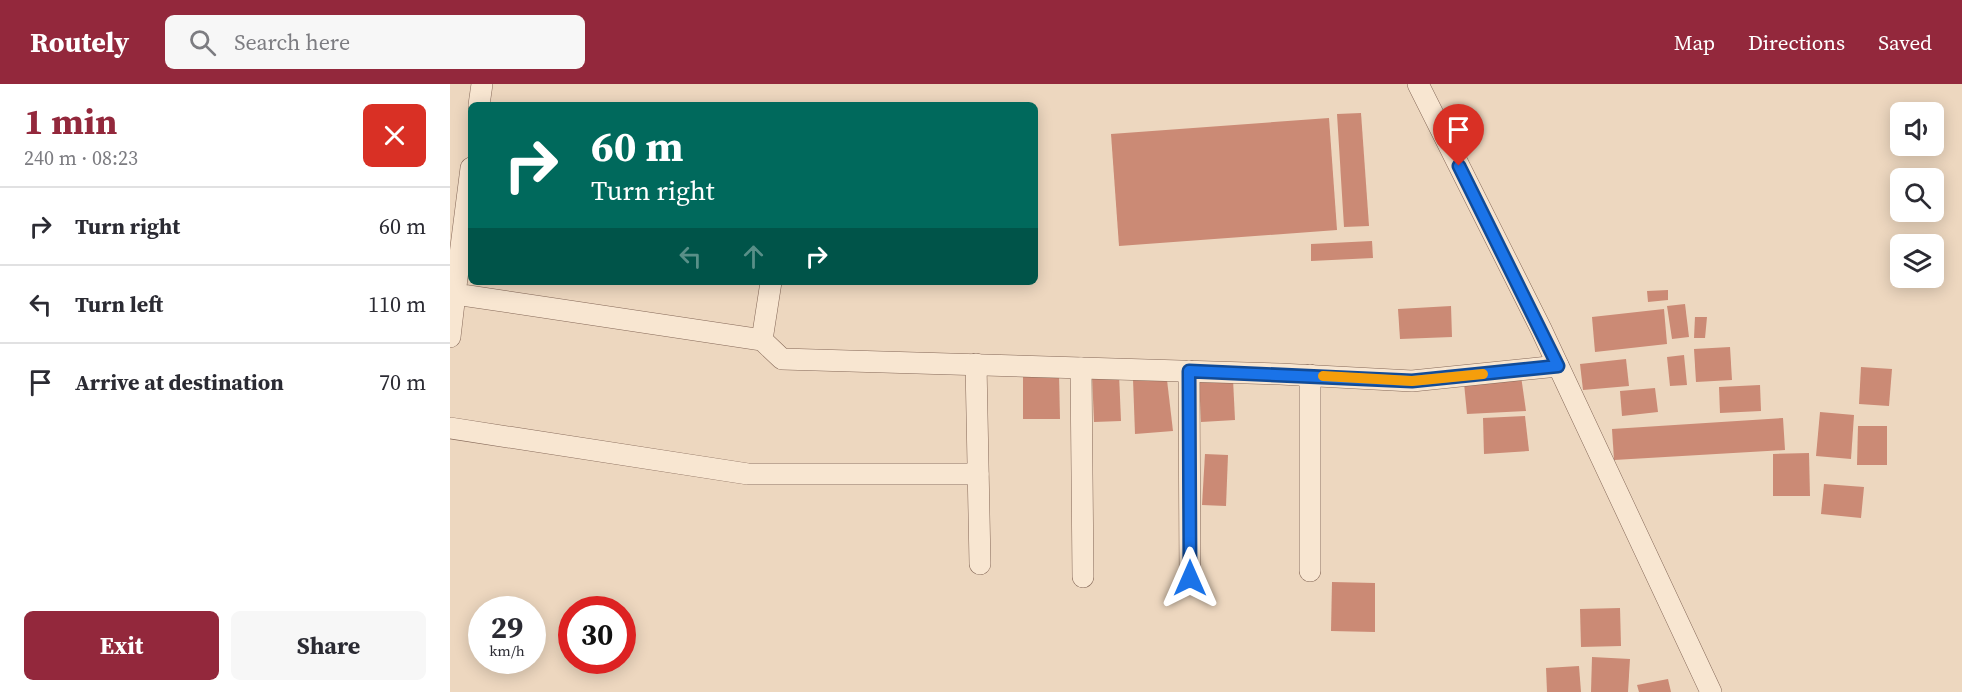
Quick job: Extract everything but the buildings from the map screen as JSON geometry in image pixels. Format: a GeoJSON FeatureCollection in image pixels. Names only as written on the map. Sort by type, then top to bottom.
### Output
{"type":"FeatureCollection","features":[{"type":"Feature","properties":{"kind":"street"},"geometry":{"type":"LineString","coordinates":[[479,102],[482,84]]}},
{"type":"Feature","properties":{"kind":"street"},"geometry":{"type":"LineString","coordinates":[[1418,84],[1558,366],[1711,692]]}},
{"type":"Feature","properties":{"kind":"street"},"geometry":{"type":"LineString","coordinates":[[450,337],[468,191]]}},
{"type":"Feature","properties":{"kind":"street"},"geometry":{"type":"LineString","coordinates":[[762,340],[771,285]]}},
{"type":"Feature","properties":{"kind":"street"},"geometry":{"type":"LineString","coordinates":[[455,294],[762,340],[782,358],[1310,375],[1412,381],[1558,366]]}},
{"type":"Feature","properties":{"kind":"street"},"geometry":{"type":"LineString","coordinates":[[976,364],[980,564]]}},
{"type":"Feature","properties":{"kind":"street"},"geometry":{"type":"LineString","coordinates":[[1082,368],[1083,577]]}},
{"type":"Feature","properties":{"kind":"street"},"geometry":{"type":"LineString","coordinates":[[1189,371],[1190,578]]}},
{"type":"Feature","properties":{"kind":"street"},"geometry":{"type":"LineString","coordinates":[[1310,375],[1310,571]]}},
{"type":"Feature","properties":{"kind":"street"},"geometry":{"type":"LineString","coordinates":[[450,428],[748,474],[978,474]]}},
{"type":"Feature","properties":{"kind":"slow traffic"},"geometry":{"type":"LineString","coordinates":[[1323,376],[1412,381],[1483,374]]}},
{"type":"Feature","properties":{"kind":"route"},"geometry":{"type":"LineString","coordinates":[[1190,578],[1189,371],[1412,381],[1558,366],[1459,166]]}}]}
